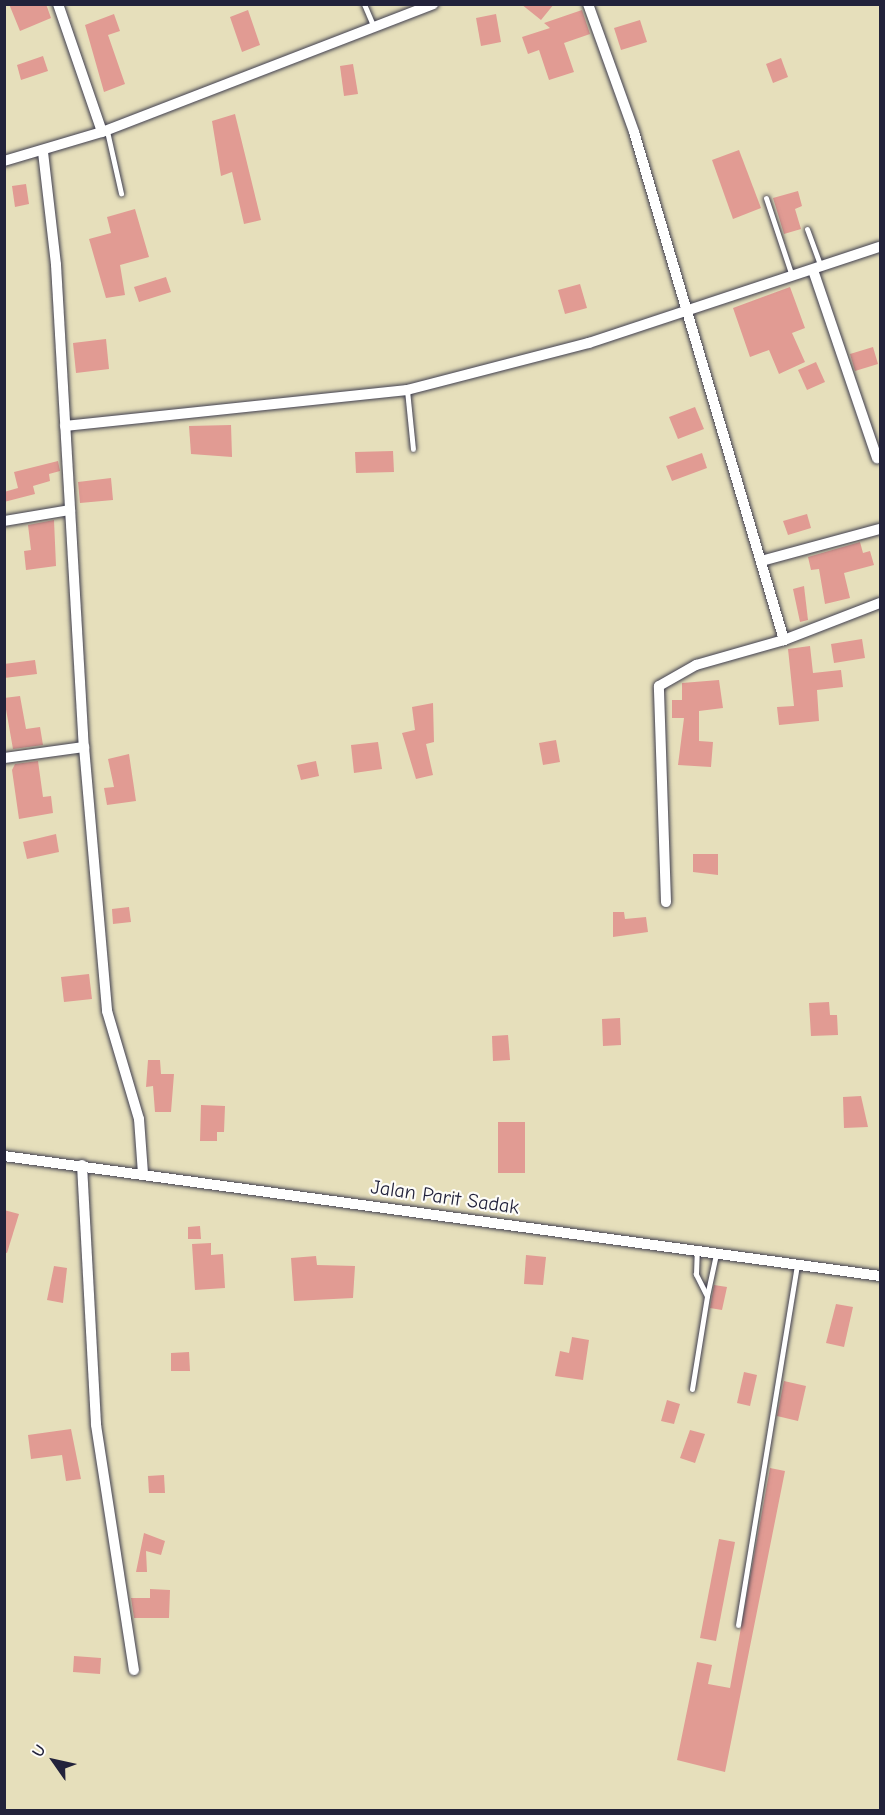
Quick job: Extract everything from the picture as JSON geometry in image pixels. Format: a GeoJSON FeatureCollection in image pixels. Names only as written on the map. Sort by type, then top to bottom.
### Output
{"type":"FeatureCollection","features":[{"type":"Feature","properties":{"kind":"street"},"geometry":{"type":"LineString","coordinates":[[58,4],[104,130]]}},
{"type":"Feature","properties":{"kind":"street"},"geometry":{"type":"LineString","coordinates":[[4,161],[43,152],[104,130],[433,4]]}},
{"type":"Feature","properties":{"kind":"street"},"geometry":{"type":"LineString","coordinates":[[588,4],[687,308],[784,640]]}},
{"type":"Feature","properties":{"kind":"street"},"geometry":{"type":"LineString","coordinates":[[43,152],[65,426],[84,747],[107,1011],[139,1119],[143,1173]]}},
{"type":"Feature","properties":{"kind":"street"},"geometry":{"type":"LineString","coordinates":[[65,426],[407,390],[589,343],[687,308],[880,247]]}},
{"type":"Feature","properties":{"kind":"street"},"geometry":{"type":"LineString","coordinates":[[817,268],[877,458]]}},
{"type":"Feature","properties":{"kind":"street"},"geometry":{"type":"LineString","coordinates":[[4,521],[70,510]]}},
{"type":"Feature","properties":{"kind":"street"},"geometry":{"type":"LineString","coordinates":[[761,561],[880,529]]}},
{"type":"Feature","properties":{"kind":"street"},"geometry":{"type":"LineString","coordinates":[[666,902],[659,686],[696,665],[784,640],[880,603]]}},
{"type":"Feature","properties":{"kind":"street"},"geometry":{"type":"LineString","coordinates":[[4,758],[84,747]]}},
{"type":"Feature","properties":{"kind":"street","name":"Jalan Parit Sadak"},"geometry":{"type":"LineString","coordinates":[[4,1156],[81,1176],[143,1173],[880,1276]]}},
{"type":"Feature","properties":{"kind":"street"},"geometry":{"type":"LineString","coordinates":[[81,1176],[96,1425],[134,1670]]}},
{"type":"Feature","properties":{"kind":"lane"},"geometry":{"type":"LineString","coordinates":[[364,4],[374,27]]}},
{"type":"Feature","properties":{"kind":"lane"},"geometry":{"type":"LineString","coordinates":[[104,130],[121,193]]}},
{"type":"Feature","properties":{"kind":"lane"},"geometry":{"type":"LineString","coordinates":[[766,198],[792,276]]}},
{"type":"Feature","properties":{"kind":"lane"},"geometry":{"type":"LineString","coordinates":[[807,229],[817,268]]}},
{"type":"Feature","properties":{"kind":"lane"},"geometry":{"type":"LineString","coordinates":[[407,390],[413,449]]}},
{"type":"Feature","properties":{"kind":"lane"},"geometry":{"type":"LineString","coordinates":[[697,1250],[696,1274],[707,1296]]}},
{"type":"Feature","properties":{"kind":"lane"},"geometry":{"type":"LineString","coordinates":[[692,1389],[716,1252]]}},
{"type":"Feature","properties":{"kind":"lane"},"geometry":{"type":"LineString","coordinates":[[738,1625],[797,1263]]}},
{"type":"Feature","properties":{"kind":"building"},"geometry":{"type":"Polygon","coordinates":[[[9,4],[46,4],[51,18],[20,31],[9,4]]]}},
{"type":"Feature","properties":{"kind":"building"},"geometry":{"type":"Polygon","coordinates":[[[521,4],[554,4],[541,20],[521,4]]]}},
{"type":"Feature","properties":{"kind":"building"},"geometry":{"type":"Polygon","coordinates":[[[248,10],[260,45],[242,52],[230,17],[248,10]]]}},
{"type":"Feature","properties":{"kind":"building"},"geometry":{"type":"Polygon","coordinates":[[[582,10],[590,34],[564,43],[574,72],[549,80],[539,50],[528,54],[522,37],[550,28],[544,23],[582,10]]]}},
{"type":"Feature","properties":{"kind":"building"},"geometry":{"type":"Polygon","coordinates":[[[114,14],[120,31],[108,35],[125,84],[104,92],[85,25],[114,14]]]}},
{"type":"Feature","properties":{"kind":"building"},"geometry":{"type":"Polygon","coordinates":[[[496,14],[501,42],[481,46],[476,18],[496,14]]]}},
{"type":"Feature","properties":{"kind":"building"},"geometry":{"type":"Polygon","coordinates":[[[640,20],[647,42],[621,50],[614,28],[640,20]]]}},
{"type":"Feature","properties":{"kind":"building"},"geometry":{"type":"Polygon","coordinates":[[[43,56],[48,71],[21,80],[17,65],[43,56]]]}},
{"type":"Feature","properties":{"kind":"building"},"geometry":{"type":"Polygon","coordinates":[[[781,58],[788,77],[773,83],[766,64],[781,58]]]}},
{"type":"Feature","properties":{"kind":"building"},"geometry":{"type":"Polygon","coordinates":[[[353,64],[358,94],[344,96],[340,66],[353,64]]]}},
{"type":"Feature","properties":{"kind":"building"},"geometry":{"type":"Polygon","coordinates":[[[235,114],[261,220],[244,224],[232,172],[221,176],[212,121],[235,114]]]}},
{"type":"Feature","properties":{"kind":"building"},"geometry":{"type":"Polygon","coordinates":[[[739,150],[761,208],[733,219],[712,160],[739,150]]]}},
{"type":"Feature","properties":{"kind":"building"},"geometry":{"type":"Polygon","coordinates":[[[26,184],[29,204],[15,207],[12,186],[26,184]]]}},
{"type":"Feature","properties":{"kind":"building"},"geometry":{"type":"Polygon","coordinates":[[[798,191],[802,206],[795,209],[801,229],[784,234],[773,198],[798,191]]]}},
{"type":"Feature","properties":{"kind":"building"},"geometry":{"type":"Polygon","coordinates":[[[135,209],[149,257],[120,265],[125,295],[106,298],[89,239],[111,233],[107,217],[135,209]]]}},
{"type":"Feature","properties":{"kind":"building"},"geometry":{"type":"Polygon","coordinates":[[[166,277],[171,292],[139,302],[134,287],[166,277]]]}},
{"type":"Feature","properties":{"kind":"building"},"geometry":{"type":"Polygon","coordinates":[[[580,284],[587,308],[565,314],[558,290],[580,284]]]}},
{"type":"Feature","properties":{"kind":"building"},"geometry":{"type":"Polygon","coordinates":[[[790,287],[805,328],[792,333],[805,362],[779,374],[769,350],[750,357],[733,308],[790,287]]]}},
{"type":"Feature","properties":{"kind":"building"},"geometry":{"type":"Polygon","coordinates":[[[106,339],[109,369],[76,373],[73,343],[106,339]]]}},
{"type":"Feature","properties":{"kind":"building"},"geometry":{"type":"Polygon","coordinates":[[[873,347],[878,364],[855,371],[850,354],[873,347]]]}},
{"type":"Feature","properties":{"kind":"building"},"geometry":{"type":"Polygon","coordinates":[[[816,362],[825,382],[807,390],[798,370],[816,362]]]}},
{"type":"Feature","properties":{"kind":"building"},"geometry":{"type":"Polygon","coordinates":[[[695,407],[704,429],[678,439],[669,417],[695,407]]]}},
{"type":"Feature","properties":{"kind":"building"},"geometry":{"type":"Polygon","coordinates":[[[231,425],[232,457],[191,454],[189,426],[231,425]]]}},
{"type":"Feature","properties":{"kind":"building"},"geometry":{"type":"Polygon","coordinates":[[[393,451],[394,472],[356,473],[355,452],[393,451]]]}},
{"type":"Feature","properties":{"kind":"building"},"geometry":{"type":"Polygon","coordinates":[[[702,453],[707,468],[672,481],[666,466],[702,453]]]}},
{"type":"Feature","properties":{"kind":"building"},"geometry":{"type":"Polygon","coordinates":[[[58,461],[60,471],[49,474],[50,481],[33,486],[35,494],[4,502],[4,492],[18,488],[14,472],[58,461]]]}},
{"type":"Feature","properties":{"kind":"building"},"geometry":{"type":"Polygon","coordinates":[[[111,478],[113,500],[80,503],[78,482],[111,478]]]}},
{"type":"Feature","properties":{"kind":"building"},"geometry":{"type":"Polygon","coordinates":[[[807,514],[811,528],[788,535],[783,521],[807,514]]]}},
{"type":"Feature","properties":{"kind":"building"},"geometry":{"type":"Polygon","coordinates":[[[54,520],[56,566],[26,570],[24,551],[31,550],[28,525],[54,520]]]}},
{"type":"Feature","properties":{"kind":"building"},"geometry":{"type":"Polygon","coordinates":[[[860,542],[863,553],[870,551],[874,565],[844,573],[850,598],[825,604],[819,569],[811,570],[808,557],[860,542]]]}},
{"type":"Feature","properties":{"kind":"building"},"geometry":{"type":"Polygon","coordinates":[[[804,586],[808,620],[800,622],[793,589],[804,586]]]}},
{"type":"Feature","properties":{"kind":"building"},"geometry":{"type":"Polygon","coordinates":[[[862,639],[865,658],[834,663],[831,644],[862,639]]]}},
{"type":"Feature","properties":{"kind":"building"},"geometry":{"type":"Polygon","coordinates":[[[810,646],[813,673],[841,670],[843,687],[817,690],[819,721],[779,725],[777,707],[794,706],[788,649],[810,646]]]}},
{"type":"Feature","properties":{"kind":"building"},"geometry":{"type":"Polygon","coordinates":[[[35,660],[37,674],[4,678],[4,664],[35,660]]]}},
{"type":"Feature","properties":{"kind":"building"},"geometry":{"type":"Polygon","coordinates":[[[719,680],[723,708],[699,711],[699,741],[713,742],[711,767],[678,765],[684,718],[672,718],[672,700],[682,700],[682,683],[719,680]]]}},
{"type":"Feature","properties":{"kind":"building"},"geometry":{"type":"Polygon","coordinates":[[[20,696],[26,729],[40,727],[43,745],[13,749],[4,698],[20,696]]]}},
{"type":"Feature","properties":{"kind":"building"},"geometry":{"type":"Polygon","coordinates":[[[433,703],[434,742],[426,744],[433,775],[416,779],[402,733],[415,730],[412,707],[433,703]]]}},
{"type":"Feature","properties":{"kind":"building"},"geometry":{"type":"Polygon","coordinates":[[[556,740],[560,762],[543,765],[539,743],[556,740]]]}},
{"type":"Feature","properties":{"kind":"building"},"geometry":{"type":"Polygon","coordinates":[[[378,742],[382,769],[354,773],[351,745],[378,742]]]}},
{"type":"Feature","properties":{"kind":"building"},"geometry":{"type":"Polygon","coordinates":[[[129,754],[136,801],[107,805],[104,788],[114,787],[108,759],[129,754]]]}},
{"type":"Feature","properties":{"kind":"building"},"geometry":{"type":"Polygon","coordinates":[[[38,761],[43,797],[51,796],[53,813],[19,819],[12,770],[15,764],[38,761]]]}},
{"type":"Feature","properties":{"kind":"building"},"geometry":{"type":"Polygon","coordinates":[[[316,761],[319,776],[301,780],[297,765],[316,761]]]}},
{"type":"Feature","properties":{"kind":"building"},"geometry":{"type":"Polygon","coordinates":[[[56,834],[59,852],[27,859],[23,842],[56,834]]]}},
{"type":"Feature","properties":{"kind":"building"},"geometry":{"type":"Polygon","coordinates":[[[693,854],[718,854],[718,875],[693,872],[693,854]]]}},
{"type":"Feature","properties":{"kind":"building"},"geometry":{"type":"Polygon","coordinates":[[[129,907],[131,922],[113,924],[112,909],[129,907]]]}},
{"type":"Feature","properties":{"kind":"building"},"geometry":{"type":"Polygon","coordinates":[[[613,912],[624,912],[625,919],[646,917],[648,932],[613,937],[613,912]]]}},
{"type":"Feature","properties":{"kind":"building"},"geometry":{"type":"Polygon","coordinates":[[[89,974],[92,999],[64,1002],[61,977],[89,974]]]}},
{"type":"Feature","properties":{"kind":"building"},"geometry":{"type":"Polygon","coordinates":[[[829,1002],[830,1015],[837,1015],[838,1035],[811,1036],[809,1003],[829,1002]]]}},
{"type":"Feature","properties":{"kind":"building"},"geometry":{"type":"Polygon","coordinates":[[[620,1018],[621,1045],[603,1046],[602,1019],[620,1018]]]}},
{"type":"Feature","properties":{"kind":"building"},"geometry":{"type":"Polygon","coordinates":[[[508,1035],[510,1060],[493,1061],[492,1036],[508,1035]]]}},
{"type":"Feature","properties":{"kind":"building"},"geometry":{"type":"Polygon","coordinates":[[[148,1060],[160,1060],[161,1074],[174,1074],[171,1112],[155,1112],[153,1086],[146,1087],[148,1060]]]}},
{"type":"Feature","properties":{"kind":"building"},"geometry":{"type":"Polygon","coordinates":[[[861,1096],[868,1127],[844,1128],[843,1097],[861,1096]]]}},
{"type":"Feature","properties":{"kind":"building"},"geometry":{"type":"Polygon","coordinates":[[[201,1105],[225,1106],[224,1132],[217,1132],[217,1141],[200,1141],[201,1105]]]}},
{"type":"Feature","properties":{"kind":"building"},"geometry":{"type":"Polygon","coordinates":[[[498,1122],[525,1122],[525,1173],[498,1173],[498,1122]]]}},
{"type":"Feature","properties":{"kind":"building"},"geometry":{"type":"Polygon","coordinates":[[[4,1210],[19,1214],[7,1253],[4,1252],[4,1210]]]}},
{"type":"Feature","properties":{"kind":"building"},"geometry":{"type":"Polygon","coordinates":[[[200,1226],[201,1239],[188,1239],[188,1227],[200,1226]]]}},
{"type":"Feature","properties":{"kind":"building"},"geometry":{"type":"Polygon","coordinates":[[[211,1243],[211,1255],[223,1254],[225,1288],[195,1290],[192,1244],[211,1243]]]}},
{"type":"Feature","properties":{"kind":"building"},"geometry":{"type":"Polygon","coordinates":[[[526,1255],[546,1257],[543,1285],[524,1284],[526,1255]]]}},
{"type":"Feature","properties":{"kind":"building"},"geometry":{"type":"Polygon","coordinates":[[[316,1256],[317,1265],[355,1266],[353,1298],[294,1301],[291,1258],[316,1256]]]}},
{"type":"Feature","properties":{"kind":"building"},"geometry":{"type":"Polygon","coordinates":[[[54,1266],[67,1268],[63,1303],[47,1300],[54,1266]]]}},
{"type":"Feature","properties":{"kind":"building"},"geometry":{"type":"Polygon","coordinates":[[[714,1285],[727,1287],[722,1310],[710,1308],[714,1285]]]}},
{"type":"Feature","properties":{"kind":"building"},"geometry":{"type":"Polygon","coordinates":[[[836,1304],[853,1307],[844,1347],[826,1343],[836,1304]]]}},
{"type":"Feature","properties":{"kind":"building"},"geometry":{"type":"Polygon","coordinates":[[[572,1337],[589,1340],[583,1380],[555,1376],[560,1351],[569,1353],[572,1337]]]}},
{"type":"Feature","properties":{"kind":"building"},"geometry":{"type":"Polygon","coordinates":[[[189,1352],[190,1371],[171,1371],[171,1353],[189,1352]]]}},
{"type":"Feature","properties":{"kind":"building"},"geometry":{"type":"Polygon","coordinates":[[[744,1372],[757,1375],[750,1406],[737,1403],[744,1372]]]}},
{"type":"Feature","properties":{"kind":"building"},"geometry":{"type":"Polygon","coordinates":[[[784,1381],[806,1386],[798,1421],[777,1416],[784,1381]]]}},
{"type":"Feature","properties":{"kind":"building"},"geometry":{"type":"Polygon","coordinates":[[[667,1400],[680,1404],[674,1424],[661,1421],[667,1400]]]}},
{"type":"Feature","properties":{"kind":"building"},"geometry":{"type":"Polygon","coordinates":[[[71,1429],[81,1479],[66,1481],[62,1455],[31,1459],[28,1435],[71,1429]]]}},
{"type":"Feature","properties":{"kind":"building"},"geometry":{"type":"Polygon","coordinates":[[[690,1430],[705,1434],[695,1463],[680,1458],[690,1430]]]}},
{"type":"Feature","properties":{"kind":"building"},"geometry":{"type":"Polygon","coordinates":[[[770,1468],[785,1471],[725,1772],[677,1760],[697,1662],[712,1665],[708,1684],[730,1688],[770,1468]]]}},
{"type":"Feature","properties":{"kind":"building"},"geometry":{"type":"Polygon","coordinates":[[[164,1475],[165,1493],[149,1493],[148,1476],[164,1475]]]}},
{"type":"Feature","properties":{"kind":"building"},"geometry":{"type":"Polygon","coordinates":[[[144,1533],[165,1541],[161,1555],[146,1551],[147,1572],[136,1572],[144,1533]]]}},
{"type":"Feature","properties":{"kind":"building"},"geometry":{"type":"Polygon","coordinates":[[[719,1539],[735,1542],[716,1641],[700,1638],[719,1539]]]}},
{"type":"Feature","properties":{"kind":"building"},"geometry":{"type":"Polygon","coordinates":[[[150,1589],[170,1590],[169,1618],[134,1618],[131,1598],[150,1598],[150,1589]]]}},
{"type":"Feature","properties":{"kind":"building"},"geometry":{"type":"Polygon","coordinates":[[[74,1656],[101,1658],[100,1674],[73,1672],[74,1656]]]}}]}
